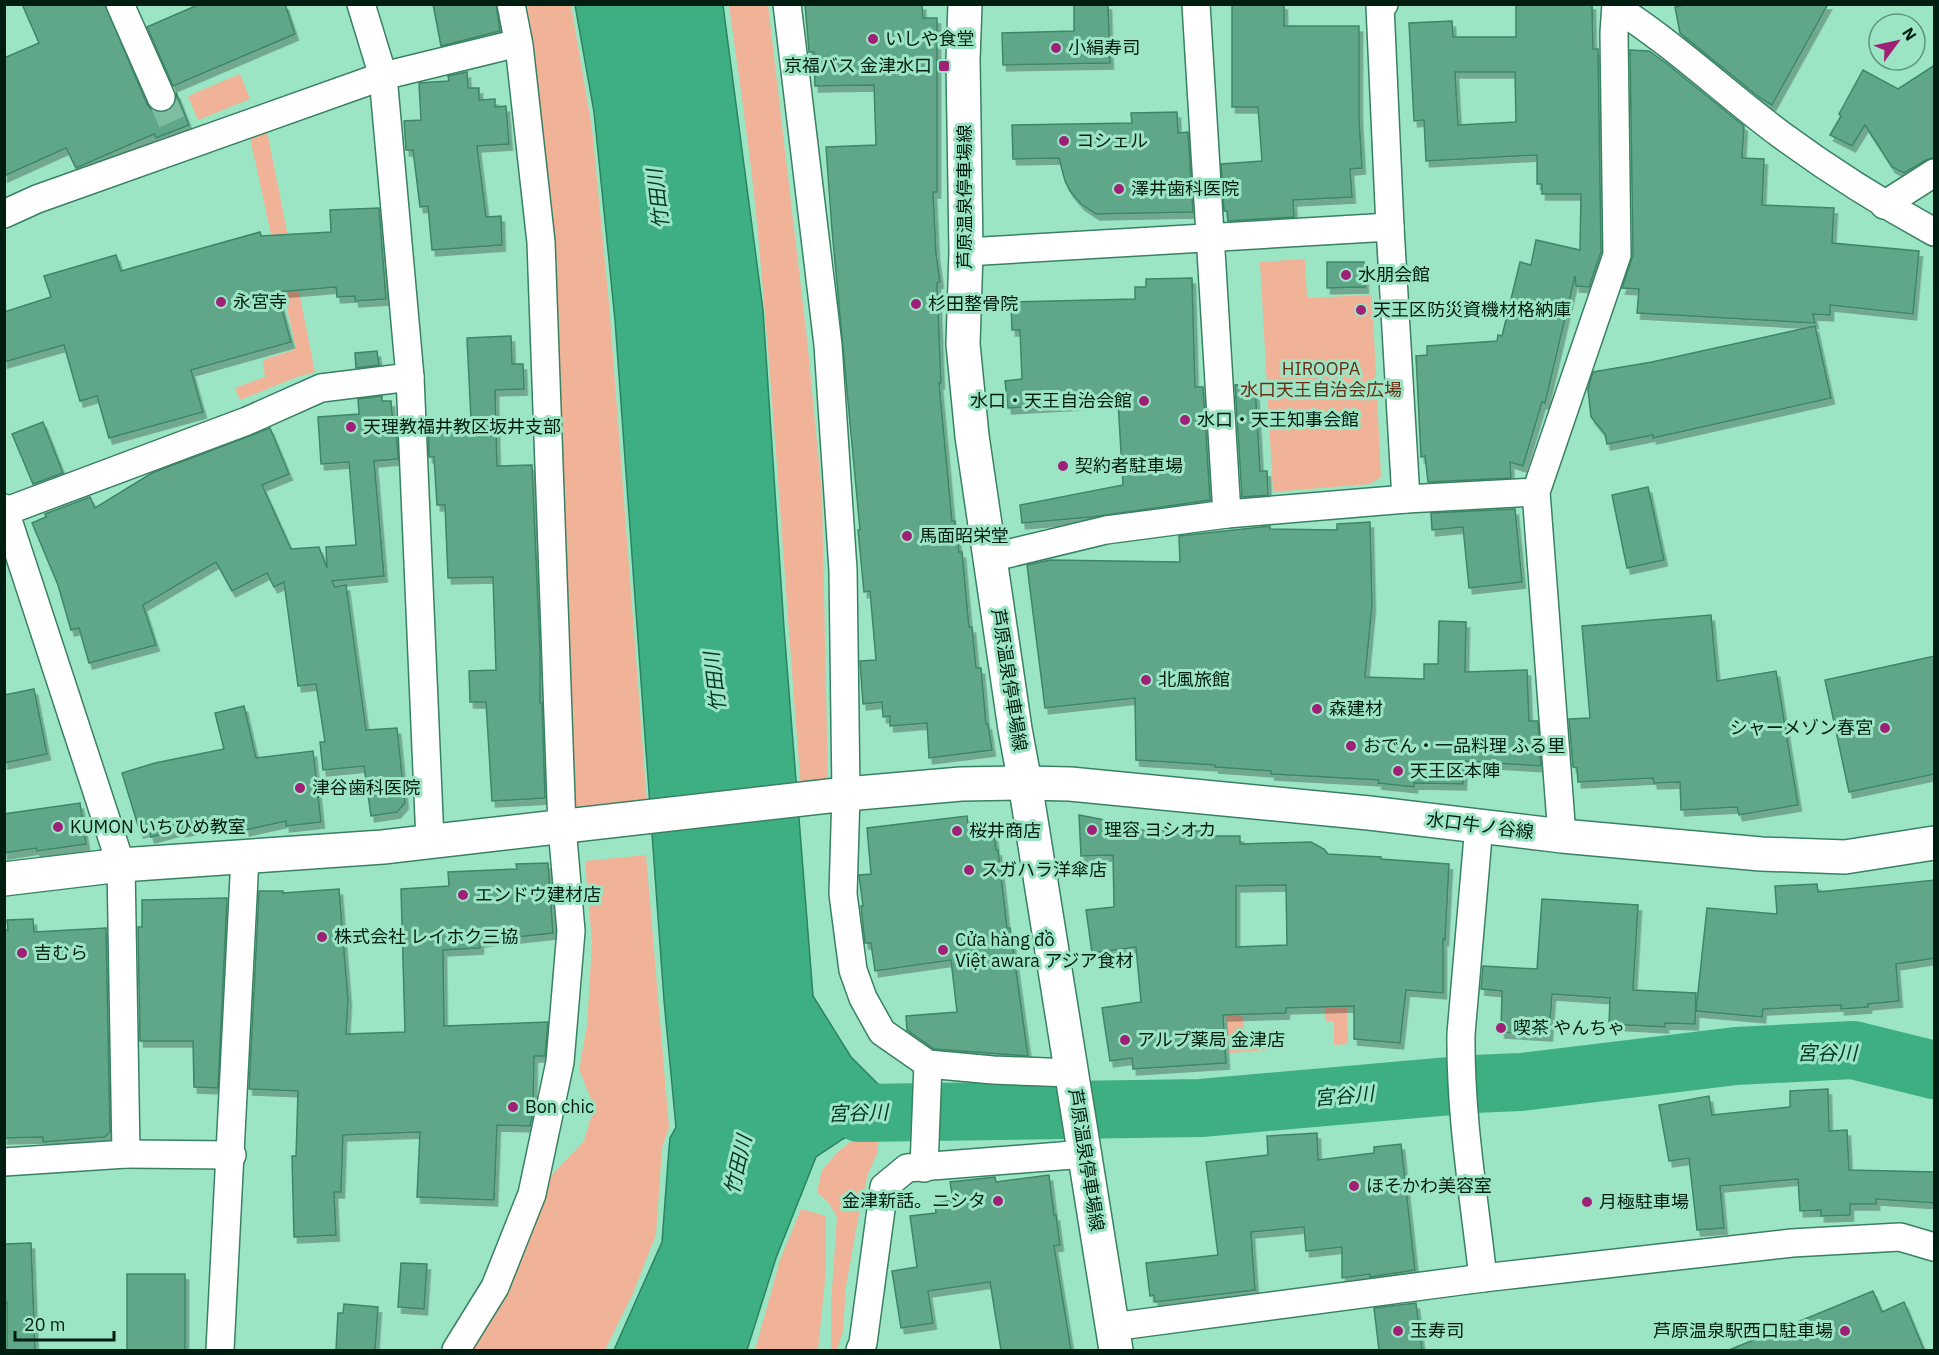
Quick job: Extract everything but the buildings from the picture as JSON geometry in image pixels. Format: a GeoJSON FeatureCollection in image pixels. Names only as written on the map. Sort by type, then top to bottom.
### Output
{"type":"FeatureCollection","features":[{"type":"Feature","properties":{"kind":"main road","name":"芦原温泉停車場線"},"geometry":{"type":"LineString","coordinates":[[966,4],[963,60],[966,252],[963,344],[972,436],[1015,729],[1114,1339]]}},
{"type":"Feature","properties":{"kind":"main road","name":"水口牛ノ谷線"},"geometry":{"type":"LineString","coordinates":[[4,879],[121,865],[383,847],[846,794],[962,784],[1025,783],[1104,788],[1479,825],[1562,836],[1761,854],[1845,857],[1935,843]]}},
{"type":"Feature","properties":{"kind":"street"},"geometry":{"type":"LineString","coordinates":[[120,4],[161,97]]}},
{"type":"Feature","properties":{"kind":"street"},"geometry":{"type":"LineString","coordinates":[[361,4],[383,76],[410,377],[430,841]]}},
{"type":"Feature","properties":{"kind":"street"},"geometry":{"type":"LineString","coordinates":[[456,1350],[495,1287],[532,1194],[560,1062],[572,931],[572,826],[541,243],[519,45],[511,4]]}},
{"type":"Feature","properties":{"kind":"street"},"geometry":{"type":"LineString","coordinates":[[787,4],[828,345],[843,570],[846,794],[843,894],[853,970],[863,998],[882,1032],[928,1064],[1072,1074]]}},
{"type":"Feature","properties":{"kind":"street"},"geometry":{"type":"LineString","coordinates":[[1196,4],[1227,514]]}},
{"type":"Feature","properties":{"kind":"street"},"geometry":{"type":"LineString","coordinates":[[1384,4],[1380,6],[1406,499]]}},
{"type":"Feature","properties":{"kind":"street"},"geometry":{"type":"LineString","coordinates":[[1616,6],[1648,28],[1780,134],[1884,205],[1935,232]]}},
{"type":"Feature","properties":{"kind":"street"},"geometry":{"type":"LineString","coordinates":[[1562,836],[1536,492],[1617,255],[1614,33],[1616,6]]}},
{"type":"Feature","properties":{"kind":"street"},"geometry":{"type":"LineString","coordinates":[[4,214],[37,199],[383,76],[506,45]]}},
{"type":"Feature","properties":{"kind":"street"},"geometry":{"type":"LineString","coordinates":[[1884,205],[1935,173]]}},
{"type":"Feature","properties":{"kind":"street"},"geometry":{"type":"LineString","coordinates":[[966,252],[1390,226]]}},
{"type":"Feature","properties":{"kind":"street"},"geometry":{"type":"LineString","coordinates":[[126,1154],[121,865],[5,511],[247,421],[321,388],[410,377]]}},
{"type":"Feature","properties":{"kind":"street"},"geometry":{"type":"LineString","coordinates":[[990,558],[1106,530],[1227,514],[1406,499],[1536,492]]}},
{"type":"Feature","properties":{"kind":"street"},"geometry":{"type":"LineString","coordinates":[[1479,825],[1461,1034],[1461,1059],[1462,1100],[1484,1278]]}},
{"type":"Feature","properties":{"kind":"street"},"geometry":{"type":"LineString","coordinates":[[220,1350],[232,1155],[245,857]]}},
{"type":"Feature","properties":{"kind":"street"},"geometry":{"type":"LineString","coordinates":[[924,1168],[928,1064]]}},
{"type":"Feature","properties":{"kind":"street"},"geometry":{"type":"LineString","coordinates":[[860,1350],[863,1343],[884,1187],[907,1168],[924,1168],[1083,1142]]}},
{"type":"Feature","properties":{"kind":"street"},"geometry":{"type":"LineString","coordinates":[[4,1162],[126,1154],[232,1155]]}},
{"type":"Feature","properties":{"kind":"street"},"geometry":{"type":"LineString","coordinates":[[1114,1339],[1484,1278],[1792,1244],[1900,1237],[1935,1247]]}},
{"type":"Feature","properties":{"kind":"green space"},"geometry":{"type":"Polygon","coordinates":[[[527,5],[571,5],[592,128],[609,304],[647,803],[575,813],[559,392],[548,224],[527,5]]]}},
{"type":"Feature","properties":{"kind":"green space"},"geometry":{"type":"Polygon","coordinates":[[[729,5],[768,5],[807,339],[822,494],[828,785],[801,788],[762,276],[752,178],[729,5]]]}},
{"type":"Feature","properties":{"kind":"green space"},"geometry":{"type":"Polygon","coordinates":[[[240,74],[250,99],[198,120],[188,96],[240,74]]]}},
{"type":"Feature","properties":{"kind":"green space"},"geometry":{"type":"Polygon","coordinates":[[[266,126],[315,372],[240,400],[235,388],[265,377],[263,360],[296,349],[249,133],[266,126]]]}},
{"type":"Feature","properties":{"kind":"green space","name":"HIROOPA 水口天王自治会広場"},"geometry":{"type":"Polygon","coordinates":[[[1305,259],[1307,298],[1372,295],[1381,477],[1370,484],[1273,492],[1260,262],[1305,259]]]}},
{"type":"Feature","properties":{"kind":"green space"},"geometry":{"type":"Polygon","coordinates":[[[646,855],[669,1127],[662,1148],[656,1235],[633,1293],[605,1350],[465,1350],[492,1316],[550,1177],[584,1141],[594,1107],[579,1069],[587,1026],[592,942],[585,861],[646,855]]]}},
{"type":"Feature","properties":{"kind":"green space"},"geometry":{"type":"Polygon","coordinates":[[[1235,943],[1244,1032],[1277,1029],[1278,1049],[1230,1053],[1219,945],[1235,943]]]}},
{"type":"Feature","properties":{"kind":"green space"},"geometry":{"type":"Polygon","coordinates":[[[1324,983],[1346,983],[1348,1044],[1334,1045],[1334,1021],[1325,1021],[1324,983]]]}},
{"type":"Feature","properties":{"kind":"green space"},"geometry":{"type":"Polygon","coordinates":[[[880,1132],[877,1153],[868,1174],[859,1214],[846,1286],[843,1331],[837,1350],[831,1350],[831,1304],[837,1216],[827,1201],[817,1192],[822,1170],[838,1152],[856,1137],[880,1132]]]}},
{"type":"Feature","properties":{"kind":"green space"},"geometry":{"type":"Polygon","coordinates":[[[801,1209],[826,1216],[826,1270],[818,1350],[755,1350],[780,1260],[801,1209]]]}},
{"type":"Feature","properties":{"kind":"water","name":"竹田川"},"geometry":{"type":"Polygon","coordinates":[[[575,5],[723,5],[763,310],[784,628],[813,996],[851,1057],[878,1084],[913,1099],[912,1122],[874,1124],[843,1139],[816,1157],[776,1258],[747,1350],[614,1350],[662,1242],[670,1138],[676,1127],[664,1000],[615,320],[594,112],[575,5]]]}},
{"type":"Feature","properties":{"kind":"waterway","name":"宮谷川"},"geometry":{"type":"LineString","coordinates":[[859,1113],[1201,1108],[1473,1084],[1521,1082],[1736,1056],[1853,1050],[1934,1070]]}},
{"type":"Feature","properties":{"kind":"tunnel"},"geometry":{"type":"LineString","coordinates":[[161,97],[179,138]]}},
{"type":"Feature","properties":{"kind":"place","name":"いしや食堂"},"geometry":{"type":"Point","coordinates":[873,39]}},
{"type":"Feature","properties":{"kind":"place","name":"小絹寿司"},"geometry":{"type":"Point","coordinates":[1056,48]}},
{"type":"Feature","properties":{"kind":"place","name":"京福バス 金津水口"},"geometry":{"type":"Point","coordinates":[944,66]}},
{"type":"Feature","properties":{"kind":"place","name":"コシェル"},"geometry":{"type":"Point","coordinates":[1064,141]}},
{"type":"Feature","properties":{"kind":"place","name":"澤井歯科医院"},"geometry":{"type":"Point","coordinates":[1119,189]}},
{"type":"Feature","properties":{"kind":"place","name":"水朋会館"},"geometry":{"type":"Point","coordinates":[1346,275]}},
{"type":"Feature","properties":{"kind":"place","name":"永宮寺"},"geometry":{"type":"Point","coordinates":[221,302]}},
{"type":"Feature","properties":{"kind":"place","name":"杉田整骨院"},"geometry":{"type":"Point","coordinates":[916,304]}},
{"type":"Feature","properties":{"kind":"place","name":"天王区防災資機材格納庫"},"geometry":{"type":"Point","coordinates":[1361,310]}},
{"type":"Feature","properties":{"kind":"place","name":"水口・天王自治会館"},"geometry":{"type":"Point","coordinates":[1144,401]}},
{"type":"Feature","properties":{"kind":"place","name":"水口・天王知事会館"},"geometry":{"type":"Point","coordinates":[1185,420]}},
{"type":"Feature","properties":{"kind":"place","name":"天理教福井教区坂井支部"},"geometry":{"type":"Point","coordinates":[351,427]}},
{"type":"Feature","properties":{"kind":"place","name":"契約者駐車場"},"geometry":{"type":"Point","coordinates":[1063,466]}},
{"type":"Feature","properties":{"kind":"place","name":"馬面昭栄堂"},"geometry":{"type":"Point","coordinates":[907,536]}},
{"type":"Feature","properties":{"kind":"place","name":"北風旅館"},"geometry":{"type":"Point","coordinates":[1146,680]}},
{"type":"Feature","properties":{"kind":"place","name":"森建材"},"geometry":{"type":"Point","coordinates":[1317,709]}},
{"type":"Feature","properties":{"kind":"place","name":"シャーメゾン春宮"},"geometry":{"type":"Point","coordinates":[1885,728]}},
{"type":"Feature","properties":{"kind":"place","name":"おでん・一品料理 ふる里"},"geometry":{"type":"Point","coordinates":[1351,746]}},
{"type":"Feature","properties":{"kind":"place","name":"天王区本陣"},"geometry":{"type":"Point","coordinates":[1398,771]}},
{"type":"Feature","properties":{"kind":"place","name":"津谷歯科医院"},"geometry":{"type":"Point","coordinates":[300,788]}},
{"type":"Feature","properties":{"kind":"place","name":"KUMON いちひめ教室"},"geometry":{"type":"Point","coordinates":[58,827]}},
{"type":"Feature","properties":{"kind":"place","name":"理容 ヨシオカ"},"geometry":{"type":"Point","coordinates":[1092,830]}},
{"type":"Feature","properties":{"kind":"place","name":"桜井商店"},"geometry":{"type":"Point","coordinates":[957,831]}},
{"type":"Feature","properties":{"kind":"place","name":"スガハラ洋傘店"},"geometry":{"type":"Point","coordinates":[969,870]}},
{"type":"Feature","properties":{"kind":"place","name":"エンドウ建材店"},"geometry":{"type":"Point","coordinates":[463,895]}},
{"type":"Feature","properties":{"kind":"place","name":"株式会社 レイホク三協"},"geometry":{"type":"Point","coordinates":[322,937]}},
{"type":"Feature","properties":{"kind":"place","name":"Cửa hàng đồ Việt awara アジア食材"},"geometry":{"type":"Point","coordinates":[943,950]}},
{"type":"Feature","properties":{"kind":"place","name":"吉むら"},"geometry":{"type":"Point","coordinates":[22,953]}},
{"type":"Feature","properties":{"kind":"place","name":"喫茶 やんちゃ"},"geometry":{"type":"Point","coordinates":[1501,1028]}},
{"type":"Feature","properties":{"kind":"place","name":"アルプ薬局 金津店"},"geometry":{"type":"Point","coordinates":[1125,1040]}},
{"type":"Feature","properties":{"kind":"place","name":"Bon chic"},"geometry":{"type":"Point","coordinates":[513,1107]}},
{"type":"Feature","properties":{"kind":"place","name":"ほそかわ美容室"},"geometry":{"type":"Point","coordinates":[1354,1186]}},
{"type":"Feature","properties":{"kind":"place","name":"金津新話。ニシタ"},"geometry":{"type":"Point","coordinates":[998,1201]}},
{"type":"Feature","properties":{"kind":"place","name":"月極駐車場"},"geometry":{"type":"Point","coordinates":[1587,1202]}},
{"type":"Feature","properties":{"kind":"place","name":"玉寿司"},"geometry":{"type":"Point","coordinates":[1398,1331]}},
{"type":"Feature","properties":{"kind":"place","name":"芦原温泉駅西口駐車場"},"geometry":{"type":"Point","coordinates":[1845,1331]}}]}
